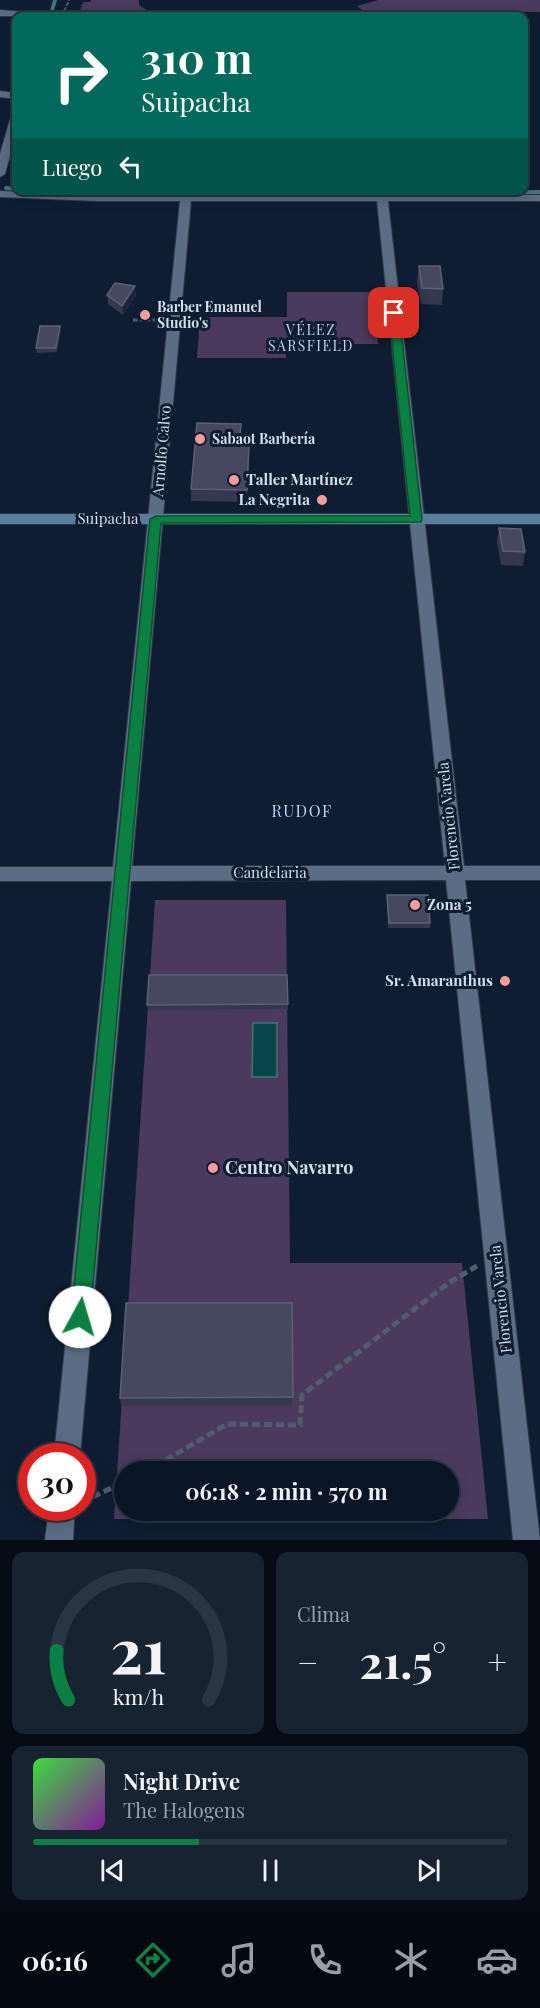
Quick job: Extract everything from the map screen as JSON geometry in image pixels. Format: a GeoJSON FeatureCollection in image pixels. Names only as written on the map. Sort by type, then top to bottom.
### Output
{"type":"FeatureCollection","features":[{"type":"Feature","properties":{"kind":"main road","name":"Suipacha"},"geometry":{"type":"LineString","coordinates":[[0,519],[540,519]]}},
{"type":"Feature","properties":{"kind":"street"},"geometry":{"type":"LineString","coordinates":[[0,174],[12,130]]}},
{"type":"Feature","properties":{"kind":"street"},"geometry":{"type":"LineString","coordinates":[[15,195],[59,198],[186,199],[540,198]]}},
{"type":"Feature","properties":{"kind":"street","name":"Arnolfo Calvo"},"geometry":{"type":"LineString","coordinates":[[68,1443],[186,199]]}},
{"type":"Feature","properties":{"kind":"street","name":"Florencio Varela"},"geometry":{"type":"LineString","coordinates":[[382,199],[527,1540]]}},
{"type":"Feature","properties":{"kind":"street","name":"Candelaria"},"geometry":{"type":"LineString","coordinates":[[0,874],[540,873]]}},
{"type":"Feature","properties":{"kind":"street"},"geometry":{"type":"LineString","coordinates":[[59,1540],[61,1521]]}},
{"type":"Feature","properties":{"kind":"path"},"geometry":{"type":"LineString","coordinates":[[133,320],[174,320]]}},
{"type":"Feature","properties":{"kind":"path"},"geometry":{"type":"LineString","coordinates":[[165,1461],[227,1424],[300,1425],[302,1395],[450,1282],[496,1255]]}},
{"type":"Feature","properties":{"kind":"path"},"geometry":{"type":"LineString","coordinates":[[96,1495],[114,1487]]}},
{"type":"Feature","properties":{"kind":"shaded area"},"geometry":{"type":"Polygon","coordinates":[[[91,0],[139,0],[139,5],[150,12],[79,12],[83,2],[91,0]]]}},
{"type":"Feature","properties":{"kind":"shaded area"},"geometry":{"type":"Polygon","coordinates":[[[378,0],[540,0],[540,12],[373,12],[362,10],[357,6],[378,0]]]}},
{"type":"Feature","properties":{"kind":"shaded area"},"geometry":{"type":"Polygon","coordinates":[[[287,292],[373,292],[378,344],[286,344],[286,358],[197,358],[200,317],[287,317],[287,292]]]}},
{"type":"Feature","properties":{"kind":"shaded area","name":"Centro Navarro"},"geometry":{"type":"Polygon","coordinates":[[[155,900],[286,900],[290,1263],[462,1263],[488,1519],[459,1519],[459,1461],[118,1461],[155,900]]]}},
{"type":"Feature","properties":{"kind":"shaded area"},"geometry":{"type":"Polygon","coordinates":[[[253,1023],[277,1023],[277,1077],[252,1077],[253,1023]]]}},
{"type":"Feature","properties":{"kind":"building"},"geometry":{"type":"Polygon","coordinates":[[[419,266],[440,266],[443,289],[422,288],[419,266]]]}},
{"type":"Feature","properties":{"kind":"building"},"geometry":{"type":"Polygon","coordinates":[[[115,283],[135,286],[122,306],[107,295],[115,283]]]}},
{"type":"Feature","properties":{"kind":"building"},"geometry":{"type":"Polygon","coordinates":[[[40,326],[60,326],[56,348],[36,348],[40,326]]]}},
{"type":"Feature","properties":{"kind":"building"},"geometry":{"type":"Polygon","coordinates":[[[197,423],[241,424],[239,445],[249,445],[247,490],[191,489],[197,423]]]}},
{"type":"Feature","properties":{"kind":"building"},"geometry":{"type":"Polygon","coordinates":[[[499,528],[521,529],[525,552],[503,551],[499,528]]]}},
{"type":"Feature","properties":{"kind":"building"},"geometry":{"type":"Polygon","coordinates":[[[387,895],[428,895],[430,923],[389,923],[387,895]]]}},
{"type":"Feature","properties":{"kind":"building"},"geometry":{"type":"Polygon","coordinates":[[[149,975],[287,975],[288,1004],[147,1005],[149,975]]]}},
{"type":"Feature","properties":{"kind":"building"},"geometry":{"type":"Polygon","coordinates":[[[126,1303],[292,1303],[293,1397],[120,1398],[126,1303]]]}},
{"type":"Feature","properties":{"kind":"waterway"},"geometry":{"type":"LineString","coordinates":[[52,12],[55,0]]}},
{"type":"Feature","properties":{"kind":"waterway"},"geometry":{"type":"LineString","coordinates":[[6,188],[12,189]]}},
{"type":"Feature","properties":{"kind":"waterway"},"geometry":{"type":"LineString","coordinates":[[528,192],[540,192]]}},
{"type":"Feature","properties":{"kind":"place","name":"Barber Emanuel Studio's"},"geometry":{"type":"Point","coordinates":[145,315]}},
{"type":"Feature","properties":{"kind":"place","name":"Sabaot Barbería"},"geometry":{"type":"Point","coordinates":[200,439]}},
{"type":"Feature","properties":{"kind":"place","name":"Taller Martínez"},"geometry":{"type":"Point","coordinates":[234,480]}},
{"type":"Feature","properties":{"kind":"place","name":"La Negrita"},"geometry":{"type":"Point","coordinates":[322,500]}},
{"type":"Feature","properties":{"kind":"place","name":"Zona 5"},"geometry":{"type":"Point","coordinates":[415,905]}},
{"type":"Feature","properties":{"kind":"place","name":"Sr. Amaranthus"},"geometry":{"type":"Point","coordinates":[505,981]}},
{"type":"Feature","properties":{"kind":"place","name":"Centro Navarro"},"geometry":{"type":"Point","coordinates":[213,1168]}},
{"type":"Feature","properties":{"kind":"district","name":"VÉLEZ SARSFIELD"},"geometry":{"type":"Point","coordinates":[311,338]}},
{"type":"Feature","properties":{"kind":"district","name":"RUDOF"},"geometry":{"type":"Point","coordinates":[302,811]}},
{"type":"Feature","properties":{"kind":"route"},"geometry":{"type":"LineString","coordinates":[[80,1317],[156,519],[417,519],[394,313]]}}]}
